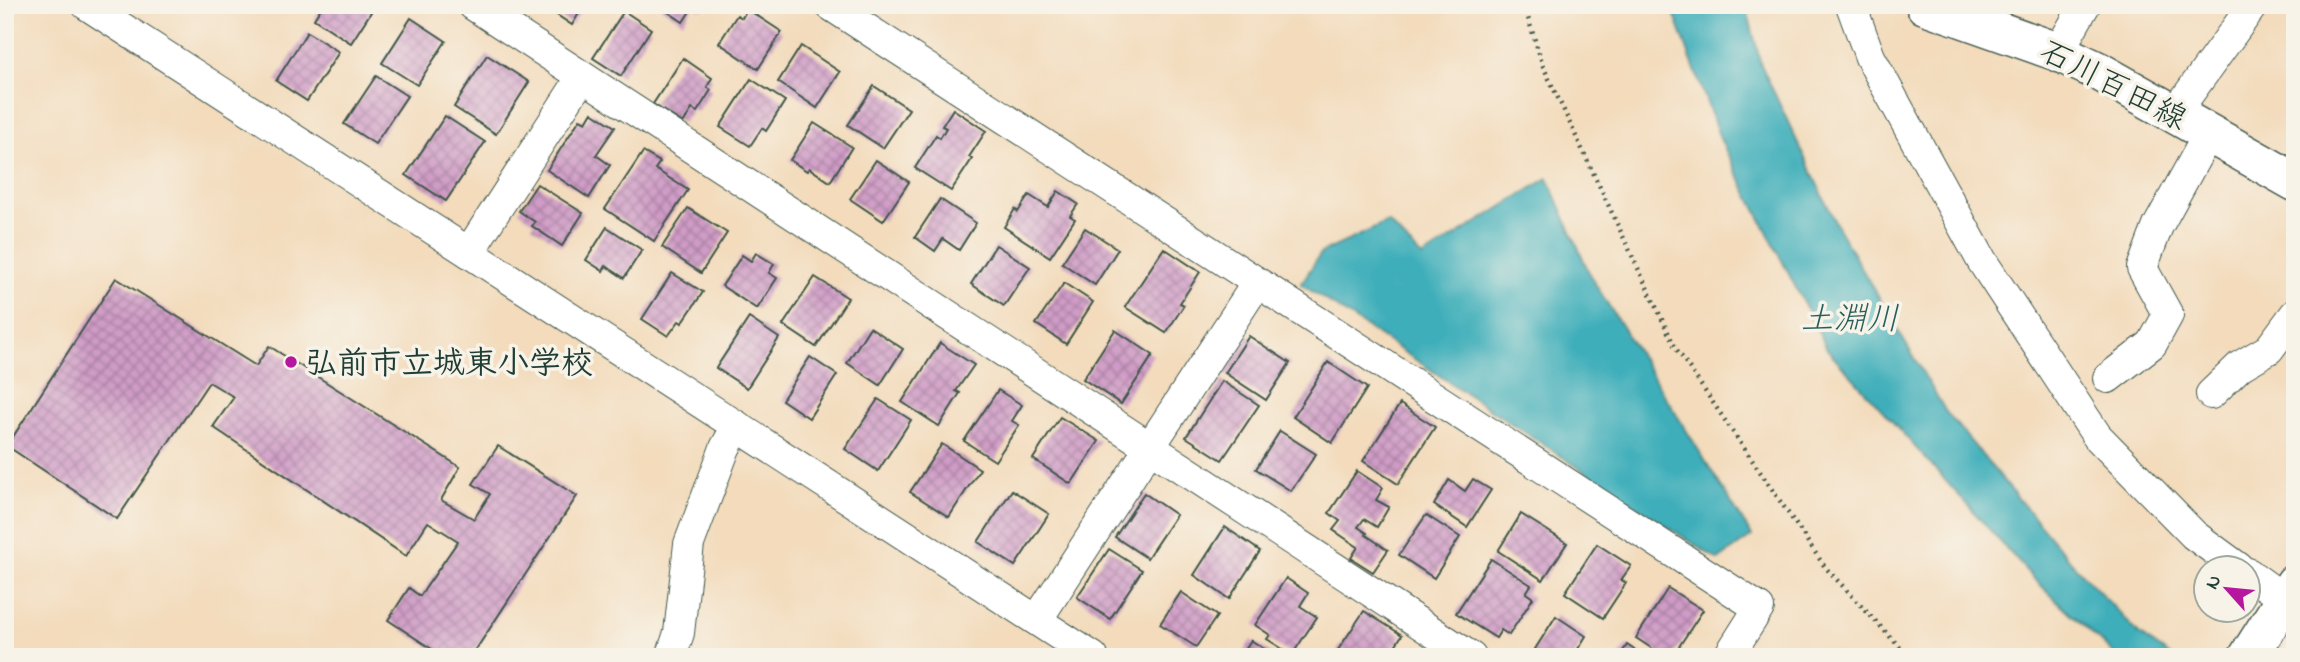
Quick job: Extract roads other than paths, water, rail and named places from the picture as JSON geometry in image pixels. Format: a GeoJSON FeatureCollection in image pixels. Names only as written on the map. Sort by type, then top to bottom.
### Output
{"type":"FeatureCollection","features":[{"type":"Feature","properties":{"kind":"main road","name":"石川百田線"},"geometry":{"type":"LineString","coordinates":[[1925,5],[2058,52],[2175,113],[2295,182]]}},
{"type":"Feature","properties":{"kind":"street"},"geometry":{"type":"LineString","coordinates":[[87,5],[1093,657]]}},
{"type":"Feature","properties":{"kind":"street"},"geometry":{"type":"LineString","coordinates":[[473,5],[1471,657]]}},
{"type":"Feature","properties":{"kind":"street"},"geometry":{"type":"LineString","coordinates":[[830,5],[1759,608],[1728,657]]}},
{"type":"Feature","properties":{"kind":"street"},"geometry":{"type":"LineString","coordinates":[[1852,5],[1870,57],[1982,261],[2097,436],[2194,535],[2220,554]]}},
{"type":"Feature","properties":{"kind":"street"},"geometry":{"type":"LineString","coordinates":[[2058,52],[2085,5]]}},
{"type":"Feature","properties":{"kind":"street"},"geometry":{"type":"LineString","coordinates":[[2175,113],[2253,5]]}},
{"type":"Feature","properties":{"kind":"street"},"geometry":{"type":"LineString","coordinates":[[469,252],[582,77]]}},
{"type":"Feature","properties":{"kind":"street"},"geometry":{"type":"LineString","coordinates":[[2108,378],[2152,344],[2168,315],[2142,268],[2158,226],[2209,132]]}},
{"type":"Feature","properties":{"kind":"street"},"geometry":{"type":"LineString","coordinates":[[1037,620],[1257,283]]}},
{"type":"Feature","properties":{"kind":"street"},"geometry":{"type":"LineString","coordinates":[[2211,394],[2240,366],[2269,349],[2295,314]]}},
{"type":"Feature","properties":{"kind":"street"},"geometry":{"type":"LineString","coordinates":[[671,657],[679,633],[689,544],[725,449],[737,426]]}},
{"type":"Feature","properties":{"kind":"street"},"geometry":{"type":"LineString","coordinates":[[2262,593],[2278,615]]}},
{"type":"Feature","properties":{"kind":"water","name":"土淵川"},"geometry":{"type":"Polygon","coordinates":[[[1671,5],[1746,5],[1761,65],[1839,230],[1946,412],[2071,562],[2139,634],[2172,657],[2117,657],[2033,578],[1827,349],[1721,141],[1671,5]]]}},
{"type":"Feature","properties":{"kind":"water"},"geometry":{"type":"Polygon","coordinates":[[[1548,178],[1591,277],[1752,536],[1718,560],[1301,284],[1321,253],[1388,222],[1422,257],[1548,178]]]}},
{"type":"Feature","properties":{"kind":"place","name":"弘前市立城東小学校"},"geometry":{"type":"Point","coordinates":[291,362]}}]}
